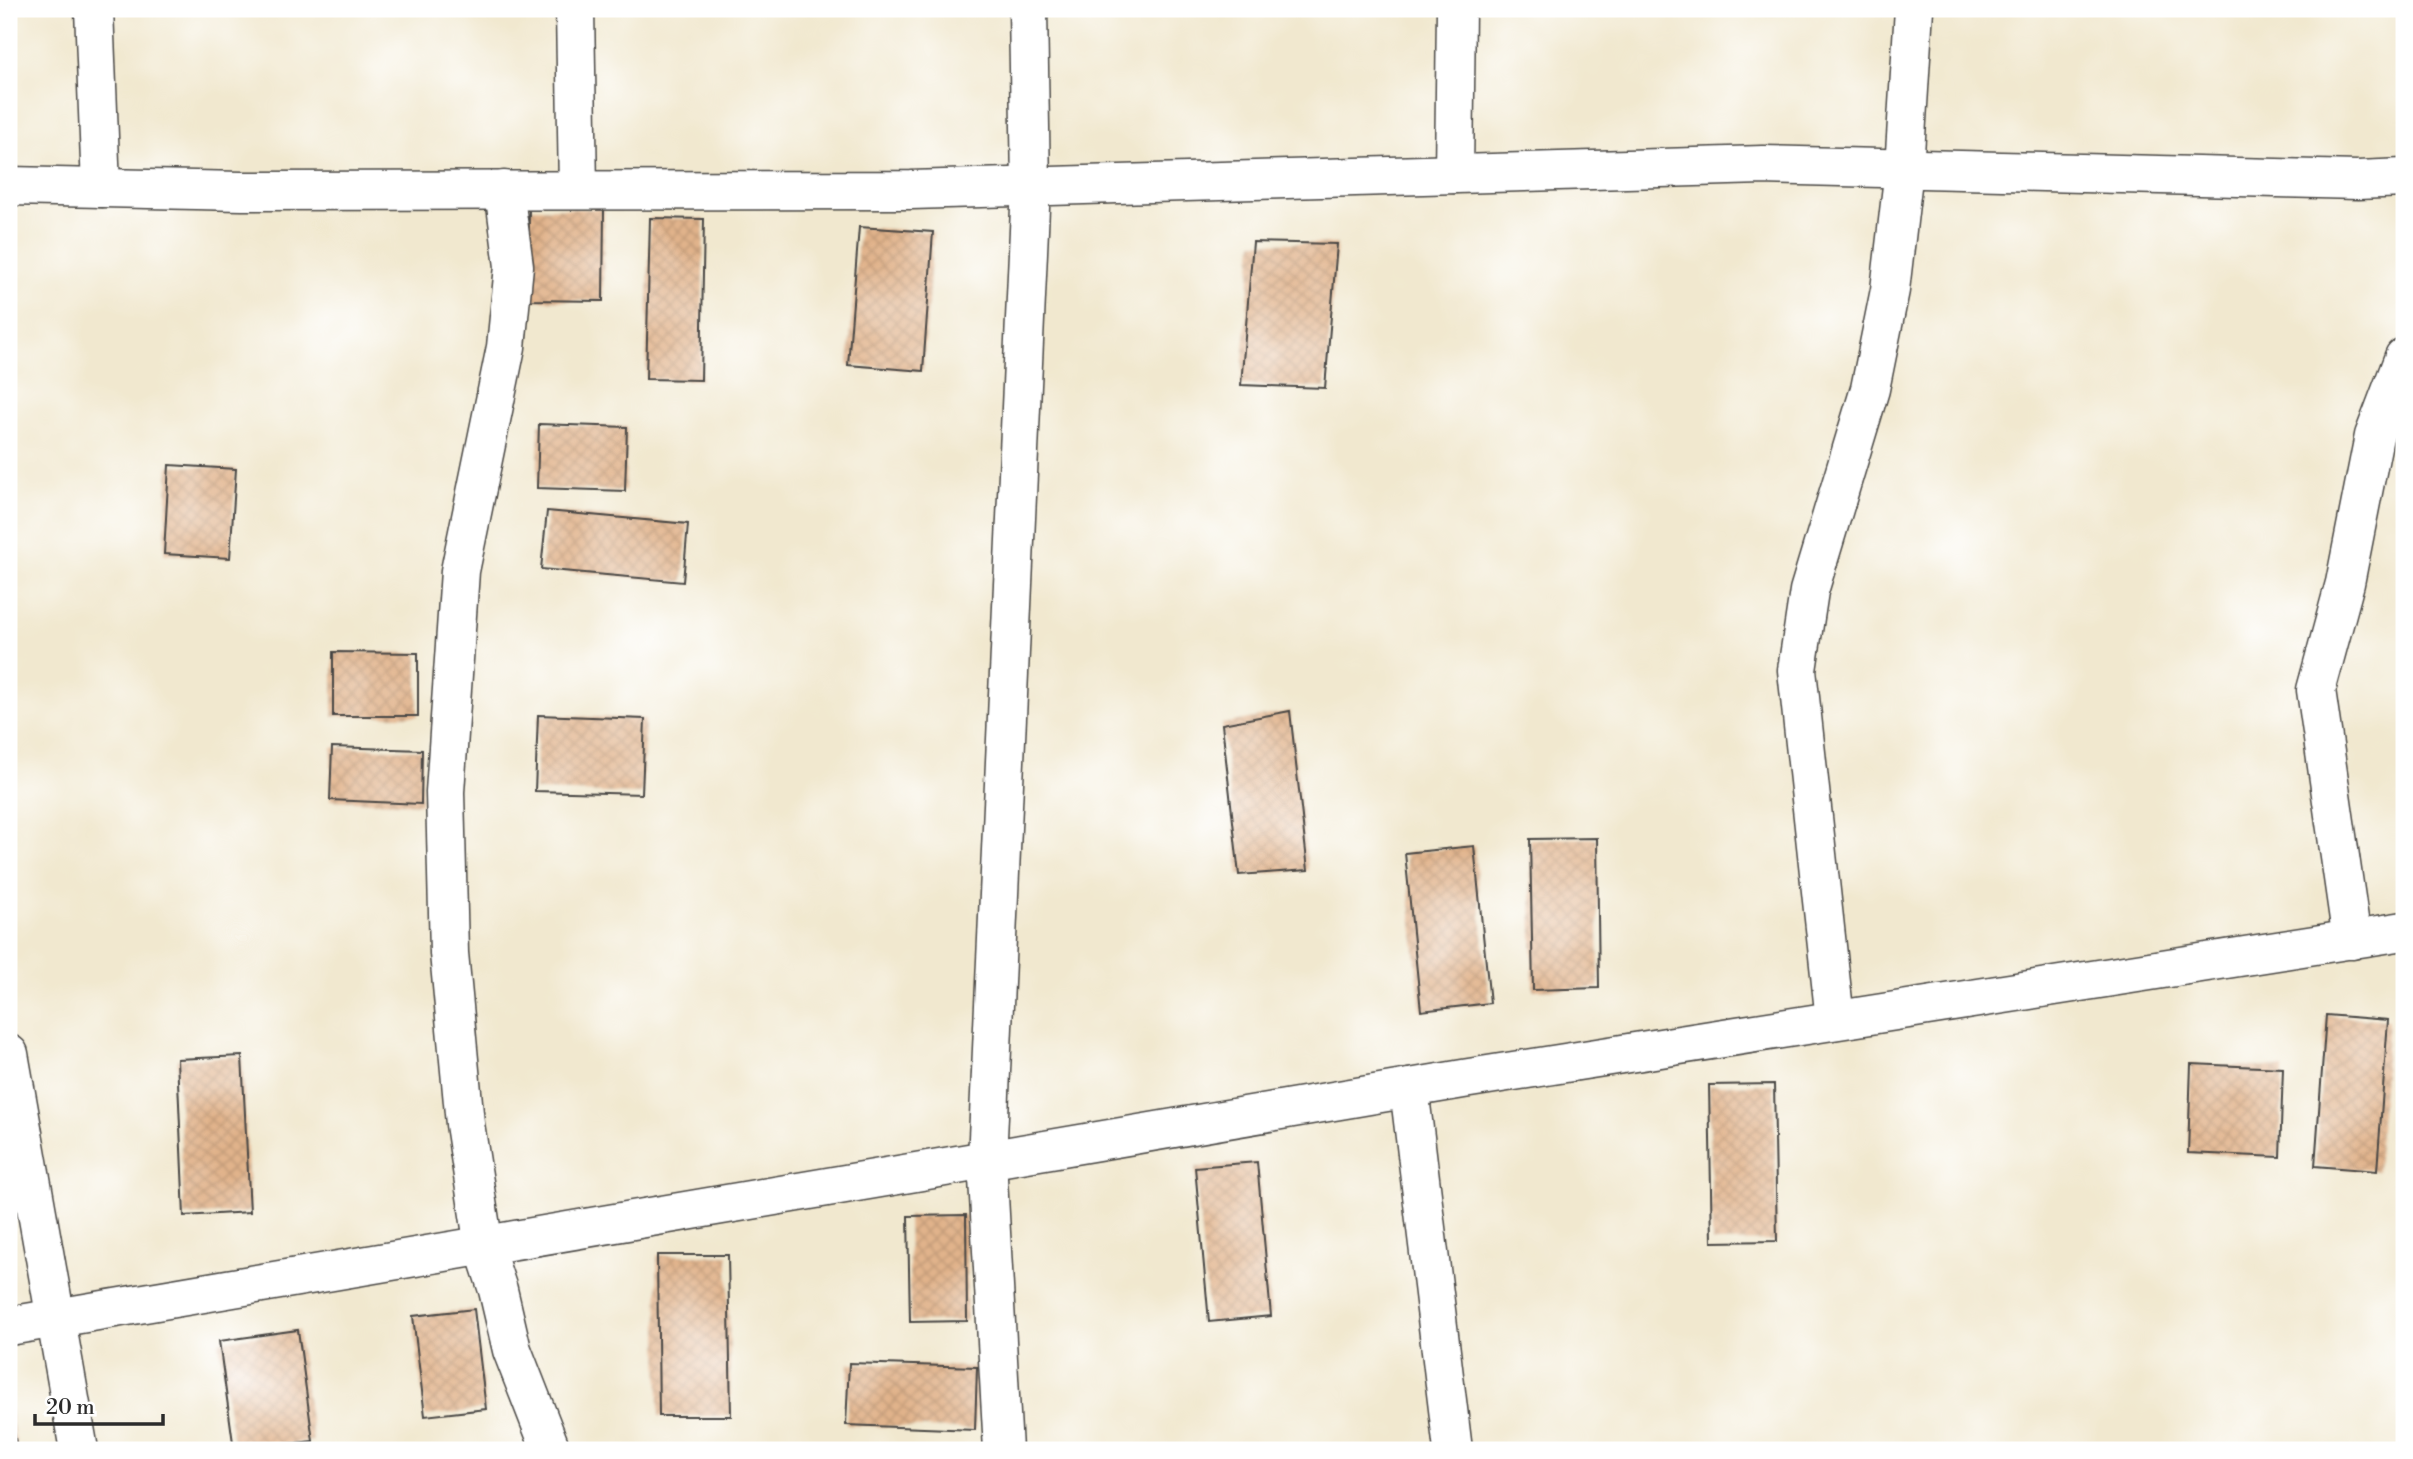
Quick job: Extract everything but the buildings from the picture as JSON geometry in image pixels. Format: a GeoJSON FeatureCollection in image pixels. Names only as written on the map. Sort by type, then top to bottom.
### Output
{"type":"FeatureCollection","features":[{"type":"Feature","properties":{"kind":"street"},"geometry":{"type":"LineString","coordinates":[[94,9],[101,188]]}},
{"type":"Feature","properties":{"kind":"street"},"geometry":{"type":"LineString","coordinates":[[575,9],[578,190]]}},
{"type":"Feature","properties":{"kind":"street"},"geometry":{"type":"LineString","coordinates":[[1003,1450],[988,1160],[1031,186],[1028,9]]}},
{"type":"Feature","properties":{"kind":"street"},"geometry":{"type":"LineString","coordinates":[[1454,174],[1456,9]]}},
{"type":"Feature","properties":{"kind":"street"},"geometry":{"type":"LineString","coordinates":[[1835,1020],[1797,670],[1809,591],[1870,389],[1891,290],[1904,169],[1914,9]]}},
{"type":"Feature","properties":{"kind":"street"},"geometry":{"type":"LineString","coordinates":[[9,186],[911,190],[1763,165],[2344,179],[2404,178]]}},
{"type":"Feature","properties":{"kind":"street"},"geometry":{"type":"LineString","coordinates":[[504,190],[514,266],[506,347],[460,571],[445,792],[450,966],[465,1124],[484,1247],[499,1290],[512,1350],[551,1450]]}},
{"type":"Feature","properties":{"kind":"street"},"geometry":{"type":"LineString","coordinates":[[2351,940],[2316,690],[2345,583],[2374,436],[2404,357]]}},
{"type":"Feature","properties":{"kind":"street"},"geometry":{"type":"LineString","coordinates":[[9,1326],[1409,1088],[2404,932]]}},
{"type":"Feature","properties":{"kind":"street"},"geometry":{"type":"LineString","coordinates":[[9,1054],[58,1318],[79,1450]]}},
{"type":"Feature","properties":{"kind":"street"},"geometry":{"type":"LineString","coordinates":[[1409,1088],[1453,1450]]}}]}
